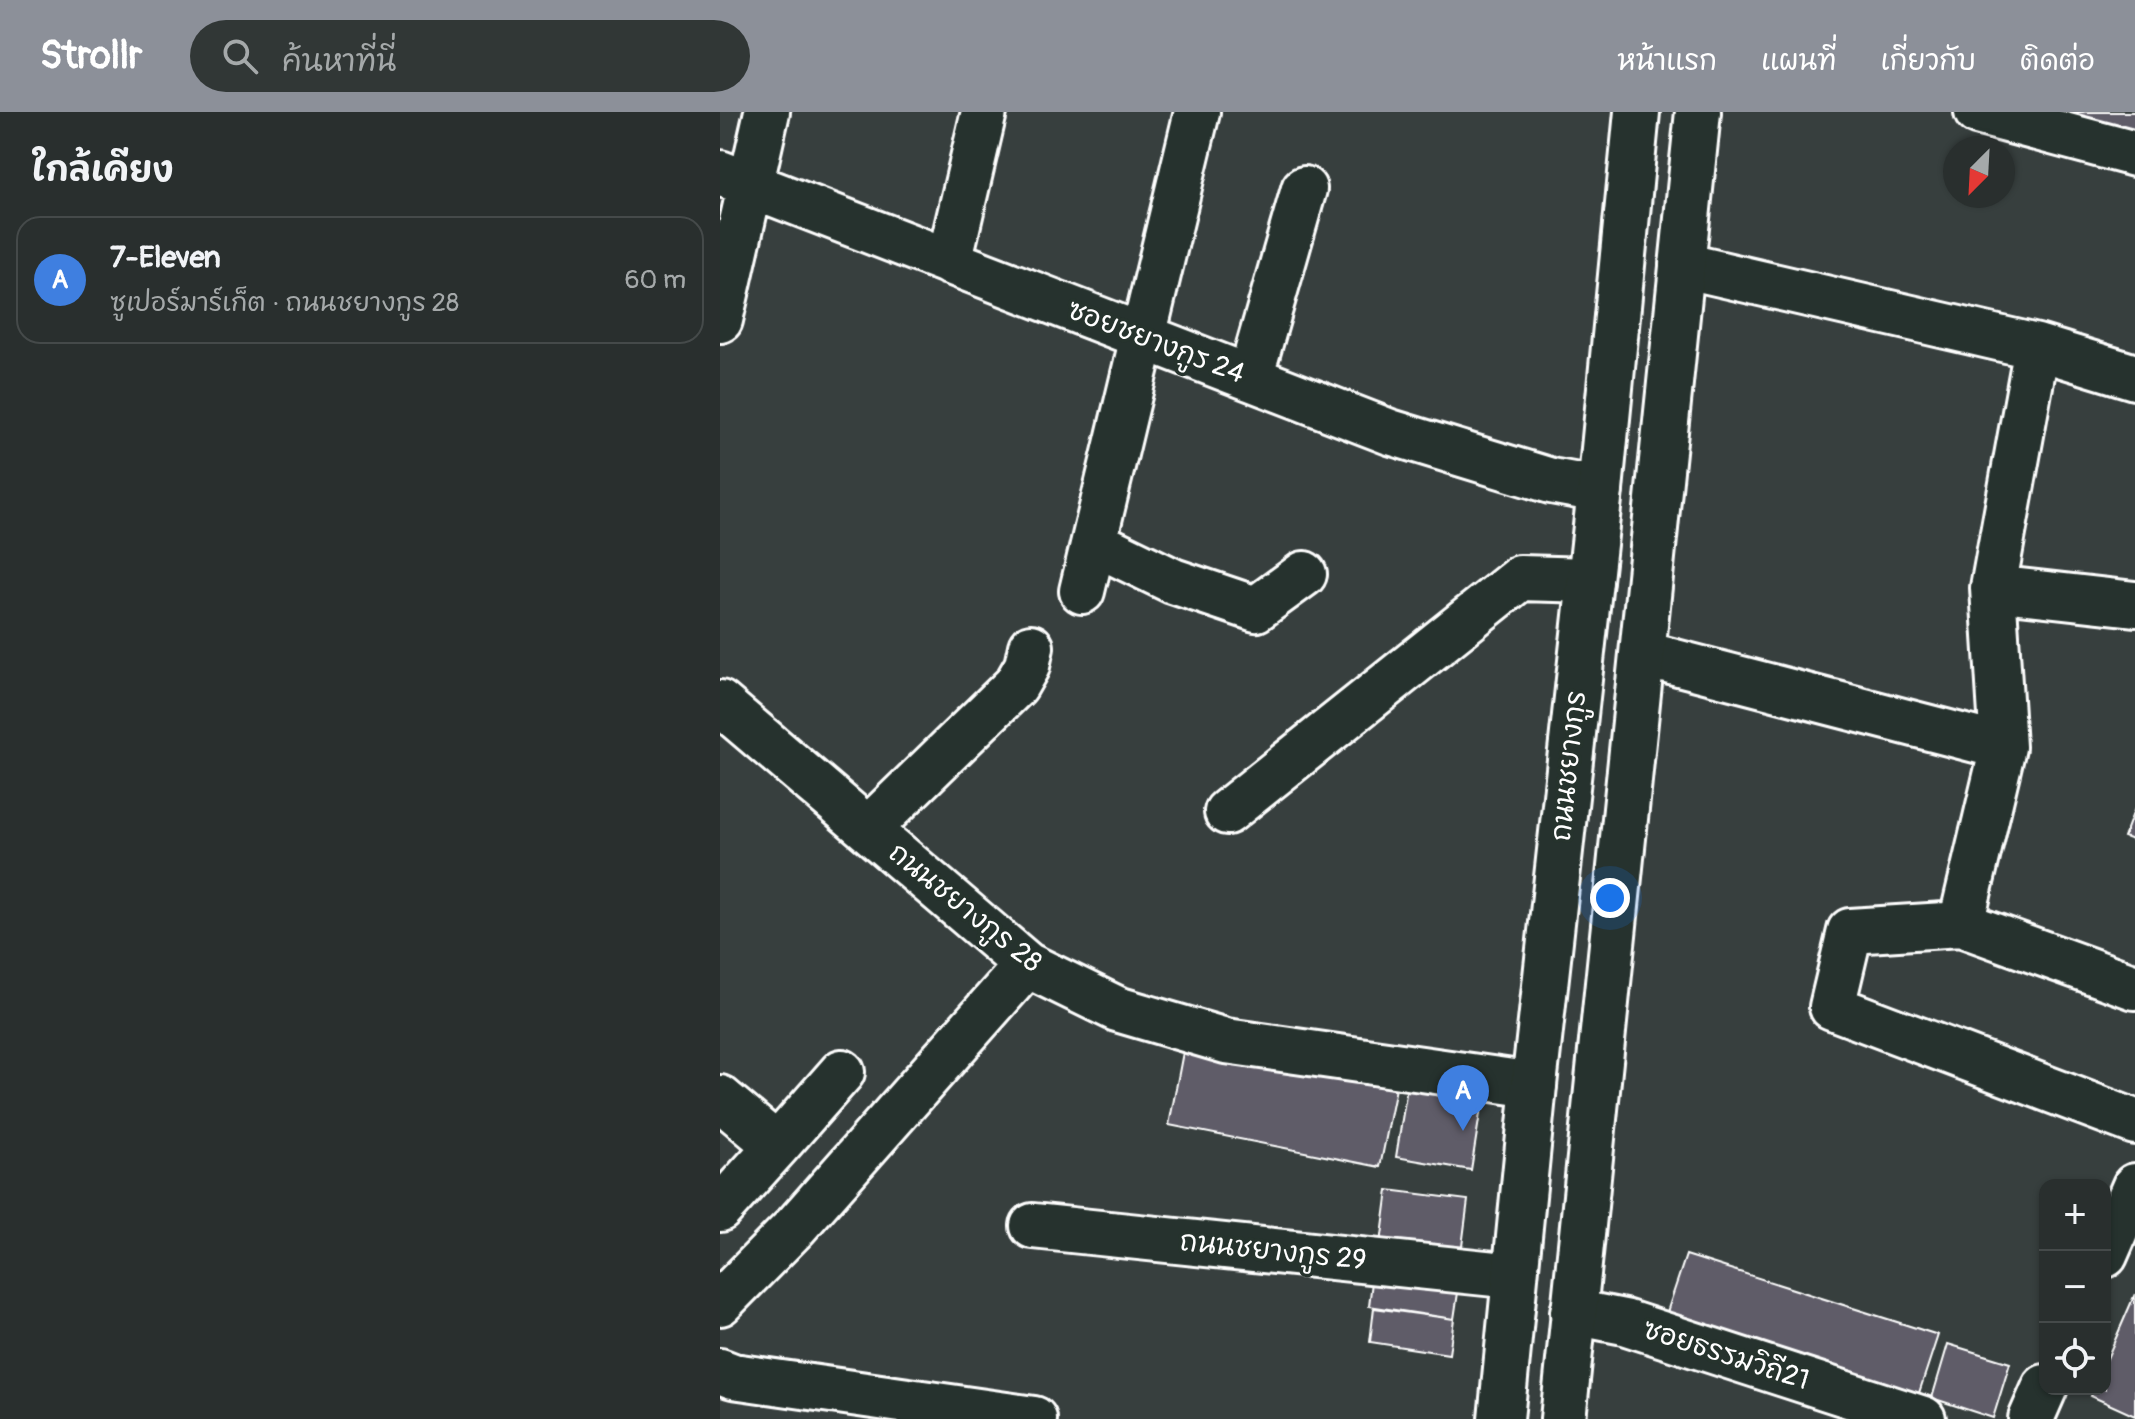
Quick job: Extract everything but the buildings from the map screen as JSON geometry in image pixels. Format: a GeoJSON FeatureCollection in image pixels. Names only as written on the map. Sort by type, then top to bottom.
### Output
{"type":"FeatureCollection","features":[{"type":"Feature","properties":{"kind":"street"},"geometry":{"type":"LineString","coordinates":[[720,320],[735,179],[767,112]]}},
{"type":"Feature","properties":{"kind":"street"},"geometry":{"type":"LineString","coordinates":[[949,262],[984,112]]}},
{"type":"Feature","properties":{"kind":"street"},"geometry":{"type":"LineString","coordinates":[[1082,591],[1197,112]]}},
{"type":"Feature","properties":{"kind":"street","name":"ถนนชยางกูร"},"geometry":{"type":"LineString","coordinates":[[1501,1419],[1637,112]]}},
{"type":"Feature","properties":{"kind":"street"},"geometry":{"type":"LineString","coordinates":[[1563,1419],[1698,112]]}},
{"type":"Feature","properties":{"kind":"street"},"geometry":{"type":"LineString","coordinates":[[1977,112],[2135,154]]}},
{"type":"Feature","properties":{"kind":"street","name":"ซอยชยางกูร 24"},"geometry":{"type":"LineString","coordinates":[[735,179],[1390,432],[1551,481],[1600,490]]}},
{"type":"Feature","properties":{"kind":"street"},"geometry":{"type":"LineString","coordinates":[[1250,378],[1304,189]]}},
{"type":"Feature","properties":{"kind":"street"},"geometry":{"type":"LineString","coordinates":[[1682,265],[2037,347],[2135,377]]}},
{"type":"Feature","properties":{"kind":"street"},"geometry":{"type":"LineString","coordinates":[[1961,924],[2003,747],[1993,588],[2037,347]]}},
{"type":"Feature","properties":{"kind":"street"},"geometry":{"type":"LineString","coordinates":[[1095,543],[1173,581],[1256,609],[1304,574]]}},
{"type":"Feature","properties":{"kind":"street"},"geometry":{"type":"LineString","coordinates":[[1227,812],[1520,578],[1590,580]]}},
{"type":"Feature","properties":{"kind":"street"},"geometry":{"type":"LineString","coordinates":[[1993,588],[2135,604]]}},
{"type":"Feature","properties":{"kind":"street"},"geometry":{"type":"LineString","coordinates":[[868,829],[1016,685],[1027,666],[1031,647]]}},
{"type":"Feature","properties":{"kind":"street"},"geometry":{"type":"LineString","coordinates":[[1644,654],[2003,747]]}},
{"type":"Feature","properties":{"kind":"street","name":"ถนนชยางกูร 28"},"geometry":{"type":"LineString","coordinates":[[720,704],[1027,965],[1117,1009],[1226,1041],[1534,1085]]}},
{"type":"Feature","properties":{"kind":"street"},"geometry":{"type":"LineString","coordinates":[[2135,987],[1961,924],[1850,931],[1832,1007],[2135,1122]]}},
{"type":"Feature","properties":{"kind":"street"},"geometry":{"type":"LineString","coordinates":[[720,1303],[795,1227],[1027,965]]}},
{"type":"Feature","properties":{"kind":"street"},"geometry":{"type":"LineString","coordinates":[[720,1209],[842,1072]]}},
{"type":"Feature","properties":{"kind":"street"},"geometry":{"type":"LineString","coordinates":[[720,1098],[777,1146]]}},
{"type":"Feature","properties":{"kind":"street"},"geometry":{"type":"LineString","coordinates":[[2118,1245],[2135,1186]]}},
{"type":"Feature","properties":{"kind":"street","name":"ถนนชยางกูร 29"},"geometry":{"type":"LineString","coordinates":[[1033,1226],[1514,1276]]}},
{"type":"Feature","properties":{"kind":"street","name":"ซอยธรรมวิถี21"},"geometry":{"type":"LineString","coordinates":[[1573,1312],[1624,1322],[1923,1419]]}},
{"type":"Feature","properties":{"kind":"street"},"geometry":{"type":"LineString","coordinates":[[720,1371],[733,1376],[1034,1419]]}},
{"type":"Feature","properties":{"kind":"street"},"geometry":{"type":"LineString","coordinates":[[2031,1419],[2042,1395]]}},
{"type":"Feature","properties":{"kind":"place","name":"7-Eleven"},"geometry":{"type":"Point","coordinates":[1463,1131]}}]}
